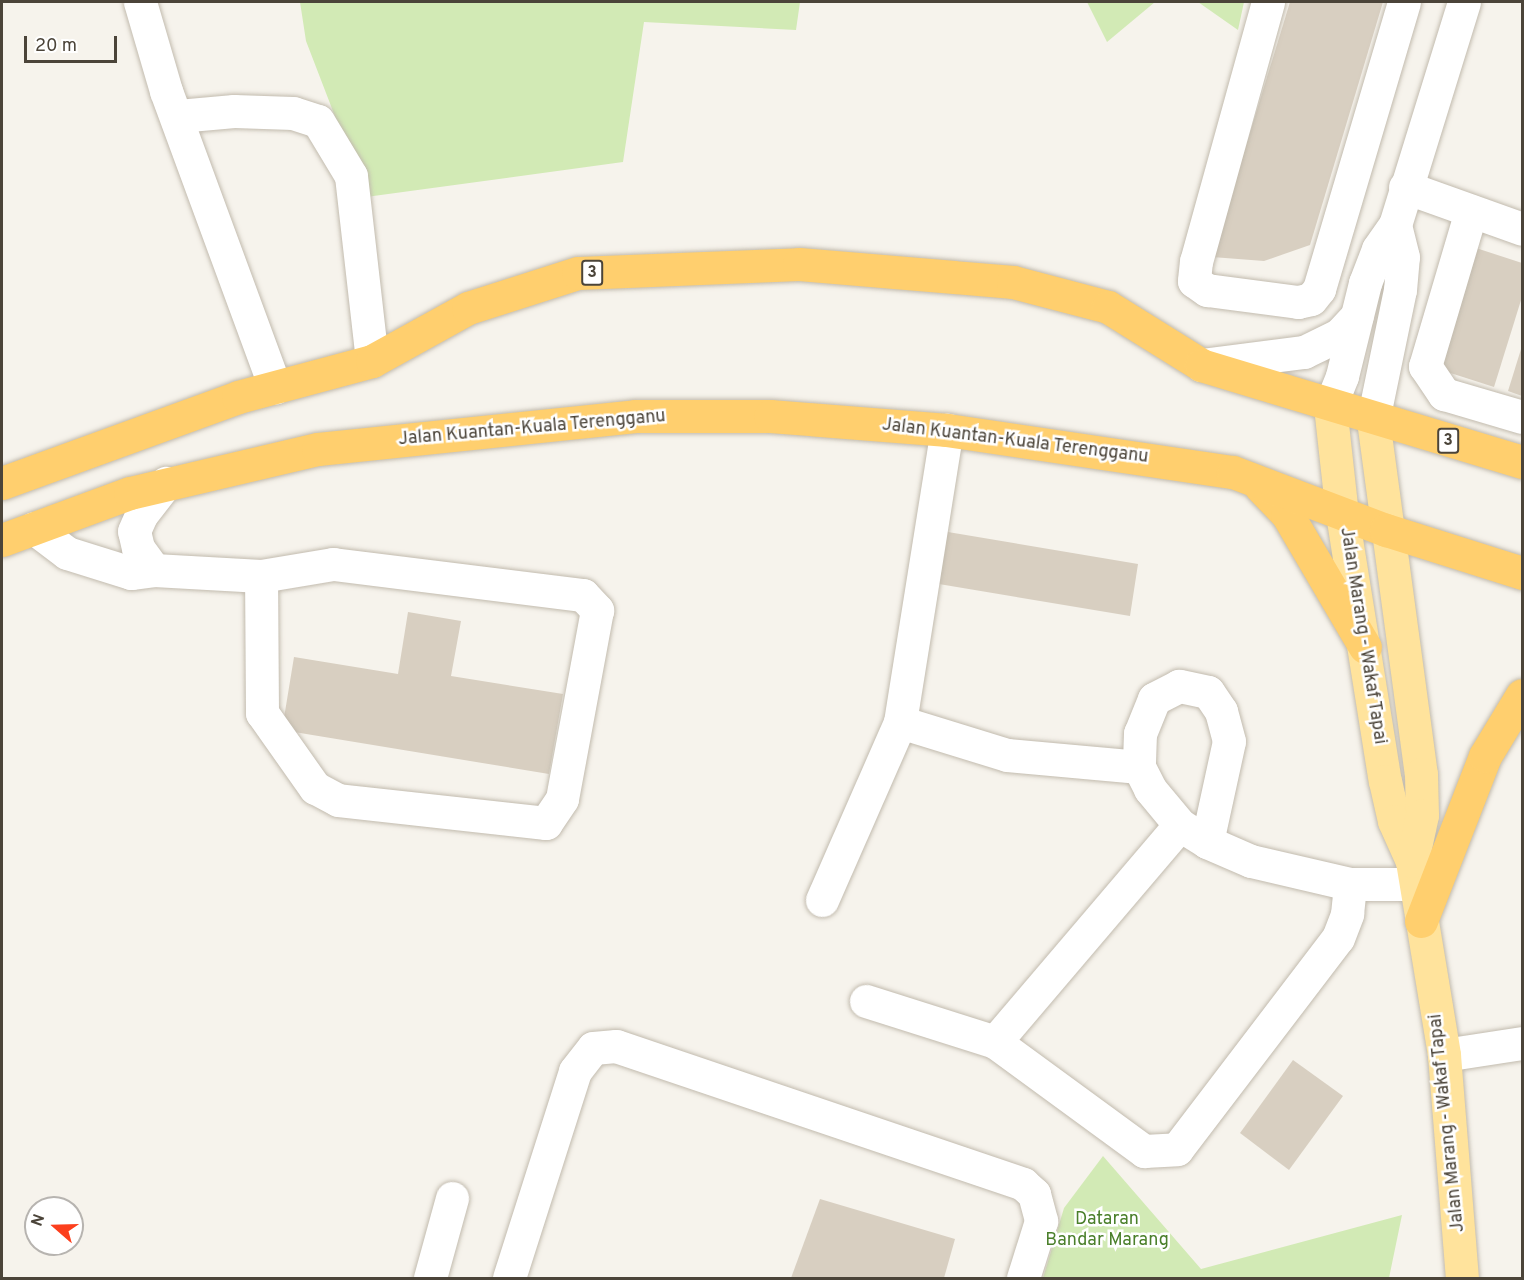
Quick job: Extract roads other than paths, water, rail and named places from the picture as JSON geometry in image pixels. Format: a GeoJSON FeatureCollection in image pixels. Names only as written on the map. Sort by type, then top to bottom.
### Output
{"type":"FeatureCollection","features":[{"type":"Feature","properties":{"kind":"highway","name":"3"},"geometry":{"type":"LineString","coordinates":[[2,483],[238,397],[372,361],[468,308],[578,273],[799,264],[1013,282],[1108,308],[1201,365],[1373,420],[1522,462]]}},
{"type":"Feature","properties":{"kind":"highway","name":"Jalan Kuantan-Kuala Terengganu"},"geometry":{"type":"LineString","coordinates":[[2,540],[166,483],[318,449],[635,416],[770,416],[947,430],[1233,472],[1386,530],[1522,573]]}},
{"type":"Feature","properties":{"kind":"highway"},"geometry":{"type":"LineString","coordinates":[[1233,472],[1262,487],[1287,514],[1365,647]]}},
{"type":"Feature","properties":{"kind":"highway"},"geometry":{"type":"LineString","coordinates":[[1421,921],[1485,756],[1522,695]]}},
{"type":"Feature","properties":{"kind":"main road","name":"Jalan Marang - Wakaf Tapai"},"geometry":{"type":"LineString","coordinates":[[1330,406],[1342,513],[1385,781],[1394,821],[1414,872],[1444,1055],[1462,1278]]}},
{"type":"Feature","properties":{"kind":"main road","name":"Jalan Marang - Wakaf Tapai"},"geometry":{"type":"LineString","coordinates":[[1373,420],[1386,530],[1421,774],[1422,815],[1414,872]]}},
{"type":"Feature","properties":{"kind":"street"},"geometry":{"type":"LineString","coordinates":[[140,2],[157,63],[275,388]]}},
{"type":"Feature","properties":{"kind":"street"},"geometry":{"type":"LineString","coordinates":[[1268,2],[1196,261],[1194,281],[1207,290],[1298,302],[1311,299],[1319,289],[1404,2]]}},
{"type":"Feature","properties":{"kind":"street"},"geometry":{"type":"LineString","coordinates":[[1330,406],[1342,376],[1357,316],[1378,249],[1395,225],[1464,2]]}},
{"type":"Feature","properties":{"kind":"street"},"geometry":{"type":"LineString","coordinates":[[178,116],[234,111],[281,112],[309,116],[318,121],[351,176],[372,361]]}},
{"type":"Feature","properties":{"kind":"street"},"geometry":{"type":"LineString","coordinates":[[1405,187],[1522,229]]}},
{"type":"Feature","properties":{"kind":"street"},"geometry":{"type":"LineString","coordinates":[[1471,211],[1425,366],[1444,394],[1522,417]]}},
{"type":"Feature","properties":{"kind":"street"},"geometry":{"type":"LineString","coordinates":[[1373,420],[1400,290],[1403,257],[1395,225]]}},
{"type":"Feature","properties":{"kind":"street"},"geometry":{"type":"LineString","coordinates":[[1201,365],[1304,351],[1339,334],[1357,316]]}},
{"type":"Feature","properties":{"kind":"street"},"geometry":{"type":"LineString","coordinates":[[822,900],[900,722],[947,430]]}},
{"type":"Feature","properties":{"kind":"street"},"geometry":{"type":"LineString","coordinates":[[154,570],[138,548],[134,531],[141,515],[166,483]]}},
{"type":"Feature","properties":{"kind":"street"},"geometry":{"type":"LineString","coordinates":[[34,528],[67,553],[132,573],[154,570],[261,576],[333,564],[583,595],[597,610],[562,799],[546,823],[338,800],[315,788],[262,713],[261,576]]}},
{"type":"Feature","properties":{"kind":"street"},"geometry":{"type":"LineString","coordinates":[[995,1042],[1194,834],[1229,741],[1221,711],[1208,692],[1179,686],[1154,699],[1140,733],[1139,767],[1150,789],[1194,834],[1251,861],[1350,884],[1414,872]]}},
{"type":"Feature","properties":{"kind":"street"},"geometry":{"type":"LineString","coordinates":[[900,722],[1007,755],[1139,767]]}},
{"type":"Feature","properties":{"kind":"street"},"geometry":{"type":"LineString","coordinates":[[866,1001],[995,1042],[1144,1151],[1177,1149],[1338,938],[1347,914],[1350,884]]}},
{"type":"Feature","properties":{"kind":"street"},"geometry":{"type":"LineString","coordinates":[[1444,1055],[1522,1043]]}},
{"type":"Feature","properties":{"kind":"street"},"geometry":{"type":"LineString","coordinates":[[509,1278],[575,1071],[593,1048],[616,1046],[1023,1184],[1034,1194],[1041,1221],[1023,1278]]}},
{"type":"Feature","properties":{"kind":"street"},"geometry":{"type":"LineString","coordinates":[[430,1278],[452,1198]]}},
{"type":"Feature","properties":{"kind":"park label","name":"Dataran Bandar Marang"},"geometry":{"type":"Point","coordinates":[1107,1231]}}]}
